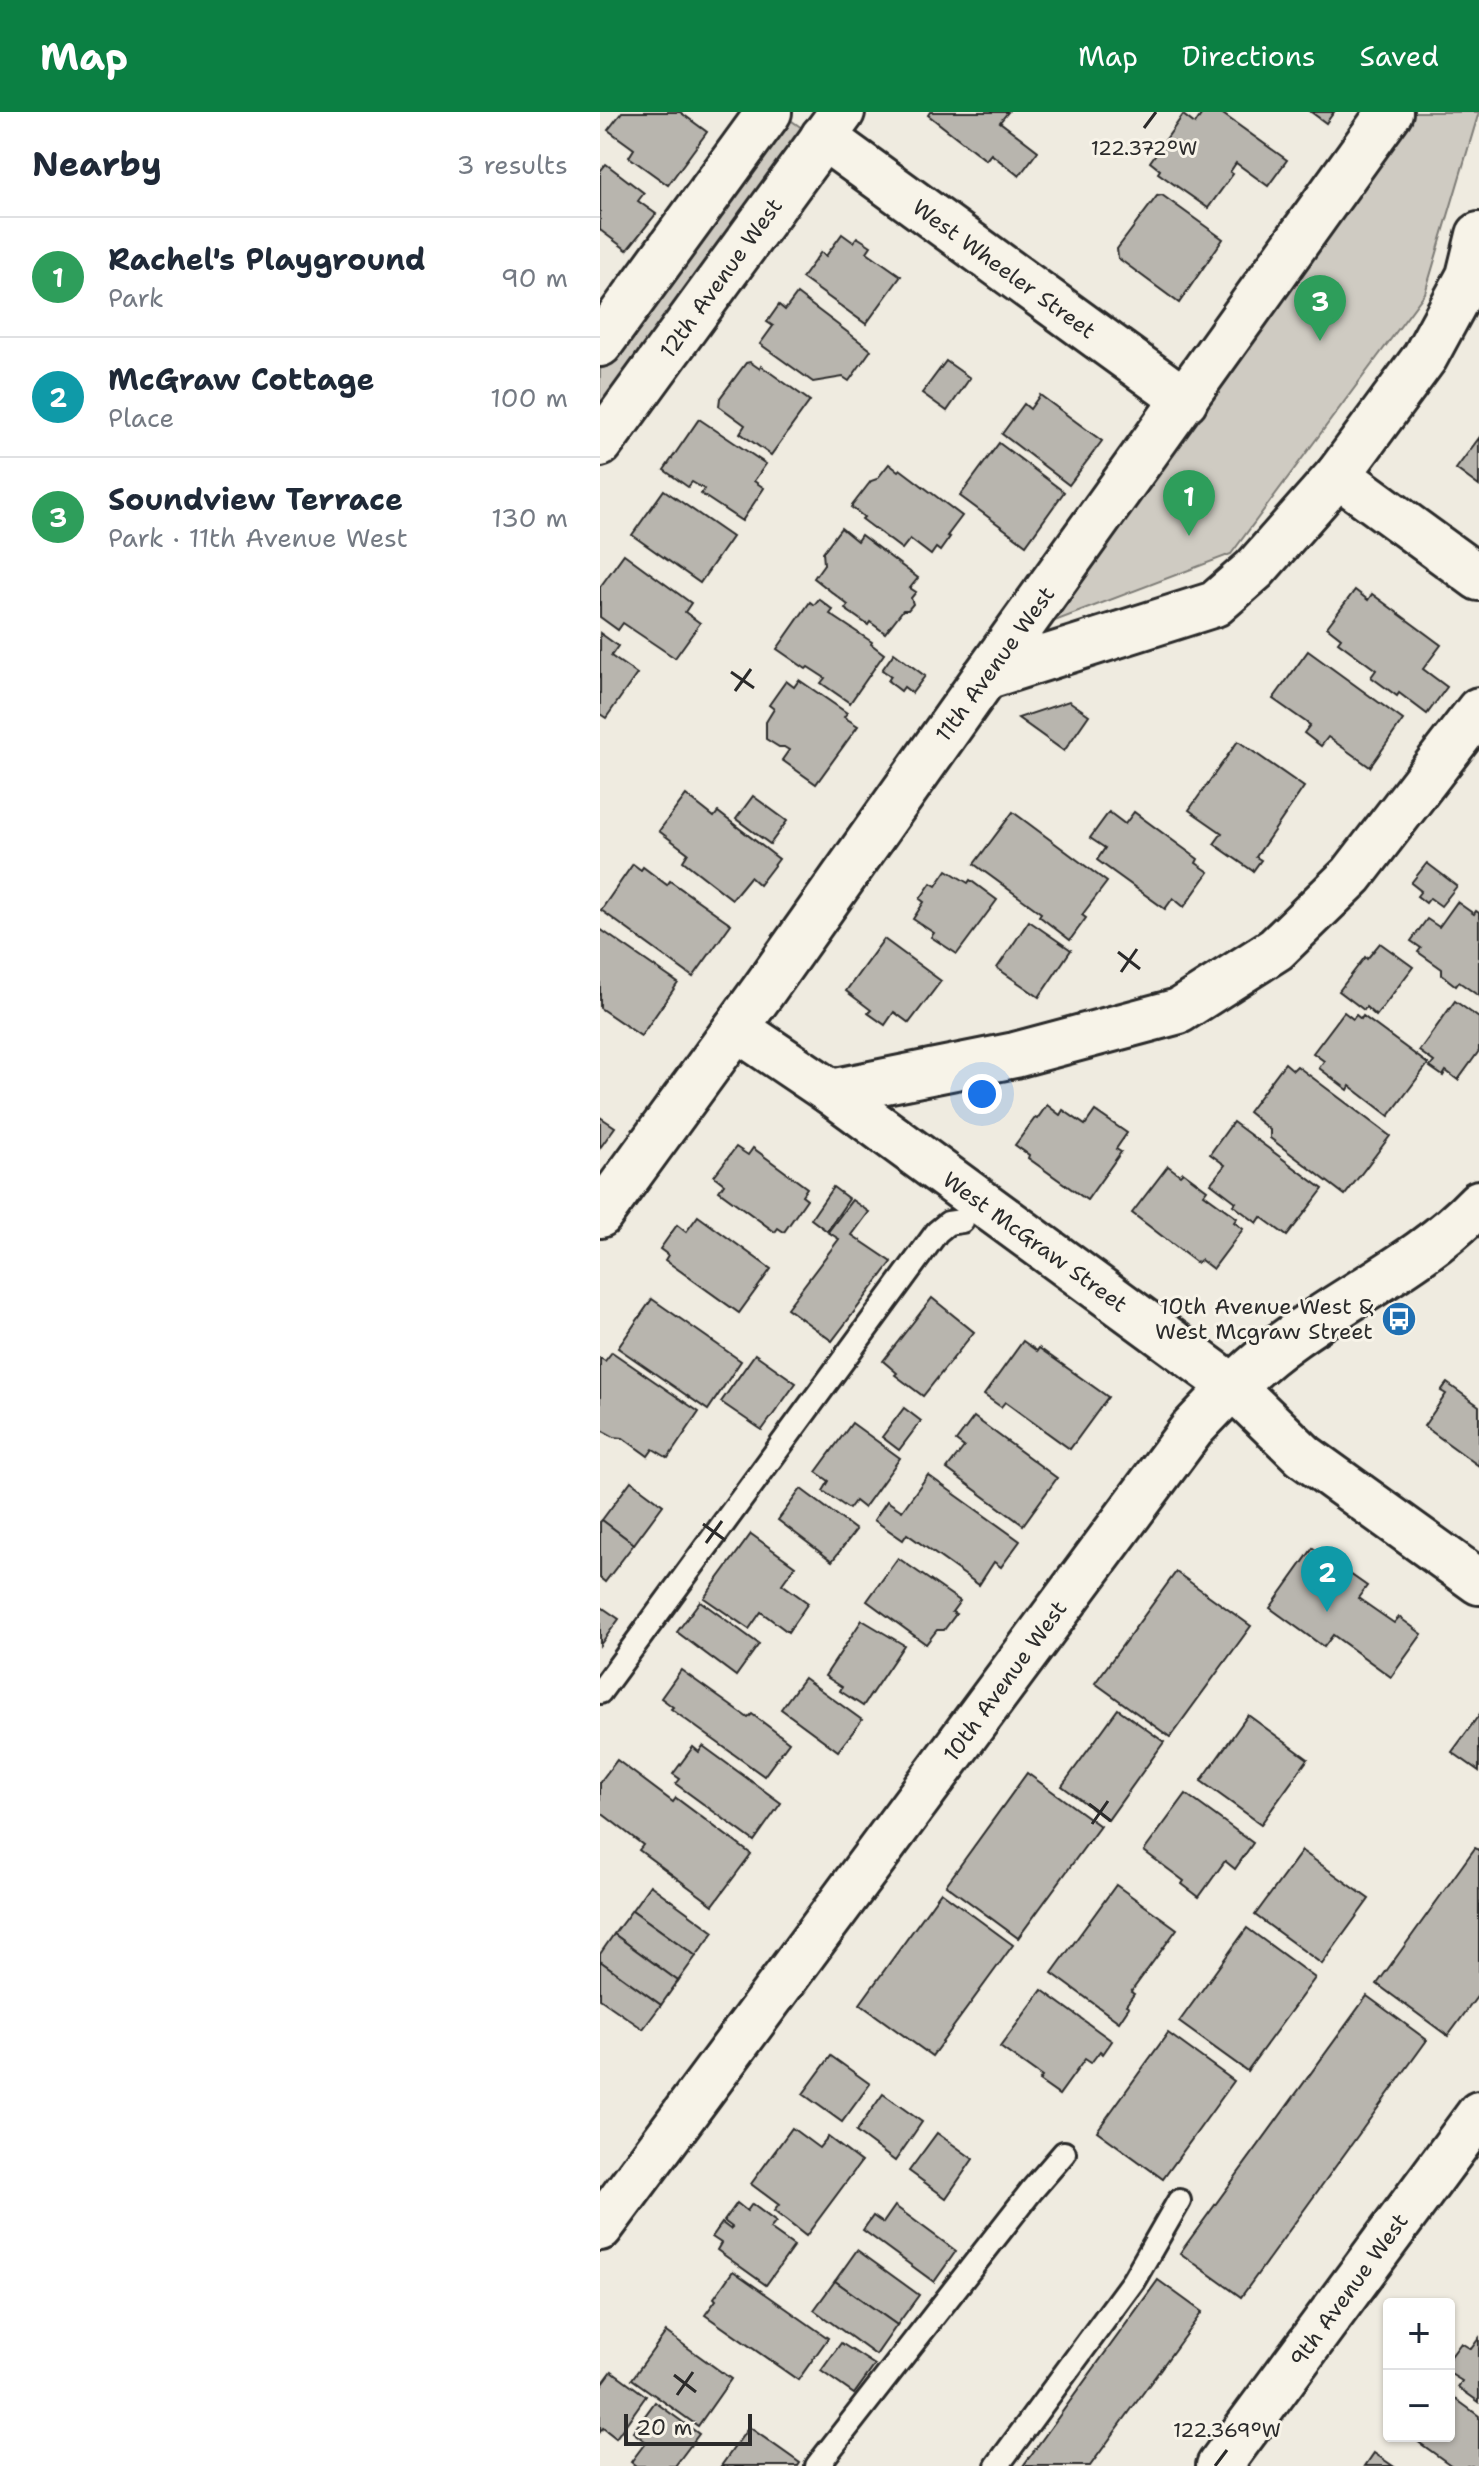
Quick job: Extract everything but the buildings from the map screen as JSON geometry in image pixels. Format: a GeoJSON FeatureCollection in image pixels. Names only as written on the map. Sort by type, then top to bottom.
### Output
{"type":"FeatureCollection","features":[{"type":"Feature","properties":{"kind":"street"},"geometry":{"type":"LineString","coordinates":[[600,344],[769,112]]}},
{"type":"Feature","properties":{"kind":"street","name":"11th Avenue West"},"geometry":{"type":"LineString","coordinates":[[600,1215],[1390,112]]}},
{"type":"Feature","properties":{"kind":"street","name":"West Wheeler Street"},"geometry":{"type":"LineString","coordinates":[[833,125],[1185,400]]}},
{"type":"Feature","properties":{"kind":"street","name":"12th Avenue West"},"geometry":{"type":"LineString","coordinates":[[600,444],[833,125]]}},
{"type":"Feature","properties":{"kind":"street"},"geometry":{"type":"LineString","coordinates":[[985,677],[1215,604],[1255,569],[1338,475],[1425,357],[1469,276],[1479,235]]}},
{"type":"Feature","properties":{"kind":"street"},"geometry":{"type":"LineString","coordinates":[[1338,475],[1479,578]]}},
{"type":"Feature","properties":{"kind":"street"},"geometry":{"type":"LineString","coordinates":[[831,1092],[1015,1055],[1179,1011],[1276,949],[1352,875],[1479,710]]}},
{"type":"Feature","properties":{"kind":"street","name":"West McGraw Street"},"geometry":{"type":"LineString","coordinates":[[736,1028],[831,1092],[1232,1386],[1304,1456],[1479,1582]]}},
{"type":"Feature","properties":{"kind":"street","name":"10th Avenue West"},"geometry":{"type":"LineString","coordinates":[[600,2228],[1192,1429],[1232,1386],[1289,1339],[1433,1245],[1479,1203]]}},
{"type":"Feature","properties":{"kind":"street"},"geometry":{"type":"LineString","coordinates":[[962,1221],[1154,1361],[1232,1386]]}},
{"type":"Feature","properties":{"kind":"street","name":"9th Avenue West"},"geometry":{"type":"LineString","coordinates":[[1219,2466],[1479,2114]]}},
{"type":"Feature","properties":{"kind":"lane"},"geometry":{"type":"LineString","coordinates":[[600,1692],[937,1232],[948,1223],[962,1221]]}},
{"type":"Feature","properties":{"kind":"lane"},"geometry":{"type":"LineString","coordinates":[[817,2466],[1064,2153]]}},
{"type":"Feature","properties":{"kind":"lane"},"geometry":{"type":"LineString","coordinates":[[997,2466],[1133,2281],[1179,2201]]}},
{"type":"Feature","properties":{"kind":"shaded area"},"geometry":{"type":"Polygon","coordinates":[[[1412,112],[1479,112],[1425,293],[1231,554],[1055,621],[1412,112]]]}},
{"type":"Feature","properties":{"kind":"shaded area"},"geometry":{"type":"Polygon","coordinates":[[[780,119],[789,119],[802,128],[804,135],[600,414],[600,370],[780,119]]]}},
{"type":"Feature","properties":{"kind":"place","name":"Soundview Terrace"},"geometry":{"type":"Point","coordinates":[1320,341]}},
{"type":"Feature","properties":{"kind":"place","name":"Rachel's Playground"},"geometry":{"type":"Point","coordinates":[1189,536]}},
{"type":"Feature","properties":{"kind":"place","name":"10th Avenue West & West Mcgraw Street"},"geometry":{"type":"Point","coordinates":[1399,1319]}},
{"type":"Feature","properties":{"kind":"place","name":"McGraw Cottage"},"geometry":{"type":"Point","coordinates":[1327,1612]}}]}
